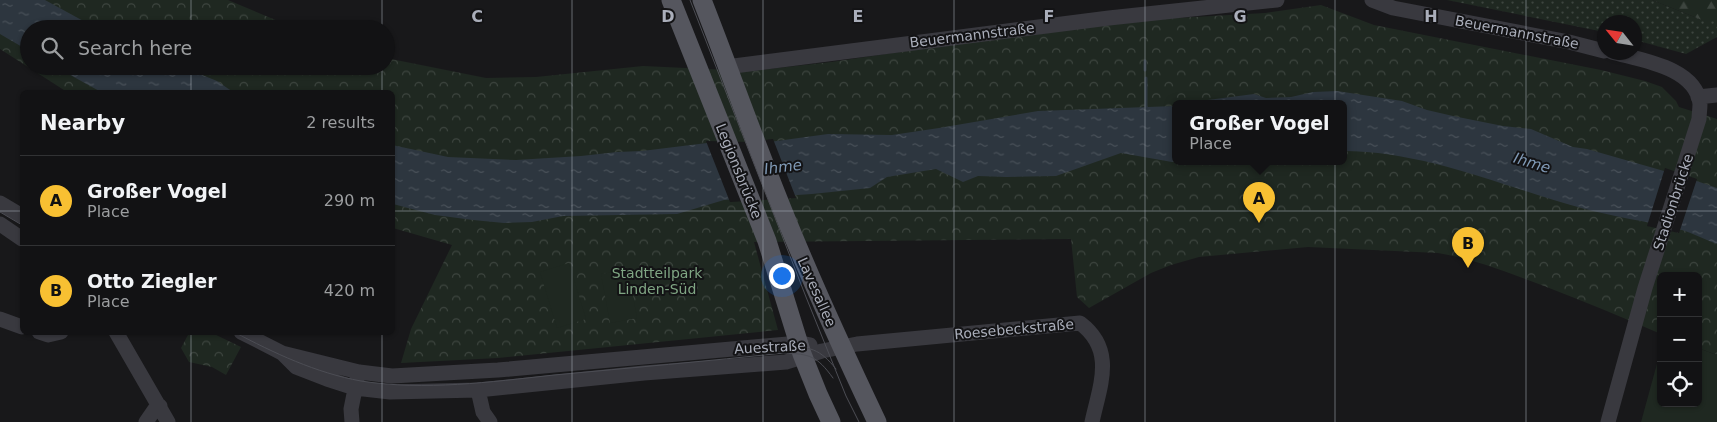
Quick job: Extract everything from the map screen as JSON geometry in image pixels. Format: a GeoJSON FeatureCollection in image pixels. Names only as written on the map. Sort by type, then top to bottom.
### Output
{"type":"FeatureCollection","features":[{"type":"Feature","properties":{"kind":"main road","name":"Legionsbrücke"},"geometry":{"type":"LineString","coordinates":[[671,0],[767,241]]}},
{"type":"Feature","properties":{"kind":"main road"},"geometry":{"type":"LineString","coordinates":[[702,0],[726,67]]}},
{"type":"Feature","properties":{"kind":"main road","name":"Legionsbrücke"},"geometry":{"type":"LineString","coordinates":[[726,67],[794,237]]}},
{"type":"Feature","properties":{"kind":"main road","name":"Lavesallee"},"geometry":{"type":"LineString","coordinates":[[794,237],[841,346],[877,422]]}},
{"type":"Feature","properties":{"kind":"main road","name":"Lavesallee"},"geometry":{"type":"LineString","coordinates":[[767,241],[801,350],[831,422]]}},
{"type":"Feature","properties":{"kind":"street","name":"Beuermannstraße"},"geometry":{"type":"LineString","coordinates":[[726,67],[1109,18],[1277,0]]}},
{"type":"Feature","properties":{"kind":"street","name":"Beuermannstraße"},"geometry":{"type":"LineString","coordinates":[[1372,0],[1393,8],[1569,42],[1597,49]]}},
{"type":"Feature","properties":{"kind":"street"},"geometry":{"type":"LineString","coordinates":[[1639,60],[1669,69],[1688,81],[1698,97],[1717,95]]}},
{"type":"Feature","properties":{"kind":"street","name":"Stadionbrücke"},"geometry":{"type":"LineString","coordinates":[[1608,422],[1645,288],[1699,120],[1700,105],[1698,97]]}},
{"type":"Feature","properties":{"kind":"street"},"geometry":{"type":"LineString","coordinates":[[0,203],[20,215]]}},
{"type":"Feature","properties":{"kind":"street"},"geometry":{"type":"LineString","coordinates":[[0,224],[20,238]]}},
{"type":"Feature","properties":{"kind":"street"},"geometry":{"type":"LineString","coordinates":[[0,319],[20,326]]}},
{"type":"Feature","properties":{"kind":"street","name":"Roesebeckstraße"},"geometry":{"type":"LineString","coordinates":[[841,346],[1080,323],[1090,331],[1099,344],[1104,370],[1092,422]]}},
{"type":"Feature","properties":{"kind":"street"},"geometry":{"type":"LineString","coordinates":[[118,335],[168,422]]}},
{"type":"Feature","properties":{"kind":"street"},"geometry":{"type":"LineString","coordinates":[[247,335],[282,353]]}},
{"type":"Feature","properties":{"kind":"street","name":"Auestraße"},"geometry":{"type":"LineString","coordinates":[[282,353],[359,372],[392,376],[841,346]]}},
{"type":"Feature","properties":{"kind":"street","name":"Auestraße"},"geometry":{"type":"LineString","coordinates":[[282,353],[296,367],[355,388],[390,392],[478,390],[644,373],[786,362],[801,350]]}},
{"type":"Feature","properties":{"kind":"street"},"geometry":{"type":"LineString","coordinates":[[352,422],[351,409],[359,372]]}},
{"type":"Feature","properties":{"kind":"street"},"geometry":{"type":"LineString","coordinates":[[478,390],[483,412],[490,422]]}},
{"type":"Feature","properties":{"kind":"street"},"geometry":{"type":"LineString","coordinates":[[146,422],[155,409],[160,406]]}},
{"type":"Feature","properties":{"kind":"green space"},"geometry":{"type":"Polygon","coordinates":[[[0,0],[228,0],[276,20],[20,20],[20,62],[0,49],[0,0]]]}},
{"type":"Feature","properties":{"kind":"green space"},"geometry":{"type":"Polygon","coordinates":[[[1447,0],[1652,0],[1702,20],[1717,20],[1717,37],[1686,54],[1642,42],[1642,15],[1597,15],[1597,31],[1447,0]]]}},
{"type":"Feature","properties":{"kind":"green space"},"geometry":{"type":"Polygon","coordinates":[[[1652,0],[1717,0],[1717,20],[1702,20],[1652,0]]]}},
{"type":"Feature","properties":{"kind":"green space","name":"Stadtteilpark Linden-Süd"},"geometry":{"type":"Polygon","coordinates":[[[1321,5],[1374,25],[1601,70],[1645,81],[1662,87],[1676,101],[1679,107],[1717,119],[1717,355],[1702,349],[1702,272],[1657,272],[1657,332],[1544,286],[1465,259],[1438,253],[1308,247],[1199,257],[1151,273],[1089,308],[1077,297],[1071,239],[754,242],[778,330],[498,358],[401,363],[411,329],[452,245],[395,229],[395,90],[64,90],[41,75],[395,75],[395,60],[486,78],[536,77],[643,66],[750,71],[831,62],[1105,22],[1265,13],[1321,5]]]}},
{"type":"Feature","properties":{"kind":"green space"},"geometry":{"type":"Polygon","coordinates":[[[569,263],[586,319],[557,328],[540,272],[569,263]]]}},
{"type":"Feature","properties":{"kind":"green space"},"geometry":{"type":"Polygon","coordinates":[[[628,269],[637,318],[610,323],[601,274],[628,269]]]}},
{"type":"Feature","properties":{"kind":"green space"},"geometry":{"type":"Polygon","coordinates":[[[188,335],[216,335],[241,347],[226,375],[212,367],[189,362],[181,348],[188,335]]]}},
{"type":"Feature","properties":{"kind":"green space"},"geometry":{"type":"Polygon","coordinates":[[[1702,349],[1717,355],[1717,422],[1641,422],[1657,364],[1657,407],[1702,407],[1702,349]]]}},
{"type":"Feature","properties":{"kind":"water"},"geometry":{"type":"Polygon","coordinates":[[[0,0],[45,0],[82,20],[20,20],[20,46],[0,34],[0,0]]]}},
{"type":"Feature","properties":{"kind":"water"},"geometry":{"type":"Polygon","coordinates":[[[70,75],[202,75],[217,81],[230,90],[97,90],[70,75]]]}},
{"type":"Feature","properties":{"kind":"water","name":"Ihme"},"geometry":{"type":"Polygon","coordinates":[[[1337,91],[1402,101],[1427,110],[1453,116],[1503,126],[1531,129],[1573,147],[1587,149],[1717,188],[1717,244],[1680,229],[1585,209],[1435,164],[1405,157],[1347,151],[1347,100],[1208,100],[1254,94],[1266,98],[1291,97],[1313,92],[1337,91]]]}},
{"type":"Feature","properties":{"kind":"water","name":"Ihme"},"geometry":{"type":"Polygon","coordinates":[[[1172,106],[1172,162],[1121,153],[1056,176],[978,176],[963,182],[936,169],[887,177],[870,188],[724,200],[677,214],[563,216],[532,222],[504,223],[473,220],[435,215],[395,205],[395,146],[448,157],[516,160],[642,151],[707,143],[747,145],[828,134],[892,135],[1038,111],[1172,106]]]}},
{"type":"Feature","properties":{"kind":"pier"},"geometry":{"type":"Polygon","coordinates":[[[773,139],[796,198],[730,202],[706,141],[747,142],[773,139]]]}},
{"type":"Feature","properties":{"kind":"pier"},"geometry":{"type":"Polygon","coordinates":[[[1665,168],[1697,179],[1679,233],[1647,226],[1665,168]]]}},
{"type":"Feature","properties":{"kind":"waterway"},"geometry":{"type":"LineString","coordinates":[[1145,61],[1145,70]]}},
{"type":"Feature","properties":{"kind":"waterway"},"geometry":{"type":"LineString","coordinates":[[1146,78],[1146,107]]}},
{"type":"Feature","properties":{"kind":"tram line"},"geometry":{"type":"LineString","coordinates":[[690,0],[806,297],[846,396],[859,422]]}},
{"type":"Feature","properties":{"kind":"tram line"},"geometry":{"type":"LineString","coordinates":[[0,212],[20,224]]}},
{"type":"Feature","properties":{"kind":"tram line"},"geometry":{"type":"LineString","coordinates":[[240,335],[280,355],[312,368],[361,381],[385,384],[482,383],[784,353],[800,354],[812,358],[822,365],[833,378]]}},
{"type":"Feature","properties":{"kind":"tram line"},"geometry":{"type":"LineString","coordinates":[[784,347],[801,347],[814,350],[825,357],[836,369]]}},
{"type":"Feature","properties":{"kind":"place","name":"Großer Vogel"},"geometry":{"type":"Point","coordinates":[1259,223]}},
{"type":"Feature","properties":{"kind":"place","name":"Otto Ziegler"},"geometry":{"type":"Point","coordinates":[1468,268]}}]}
